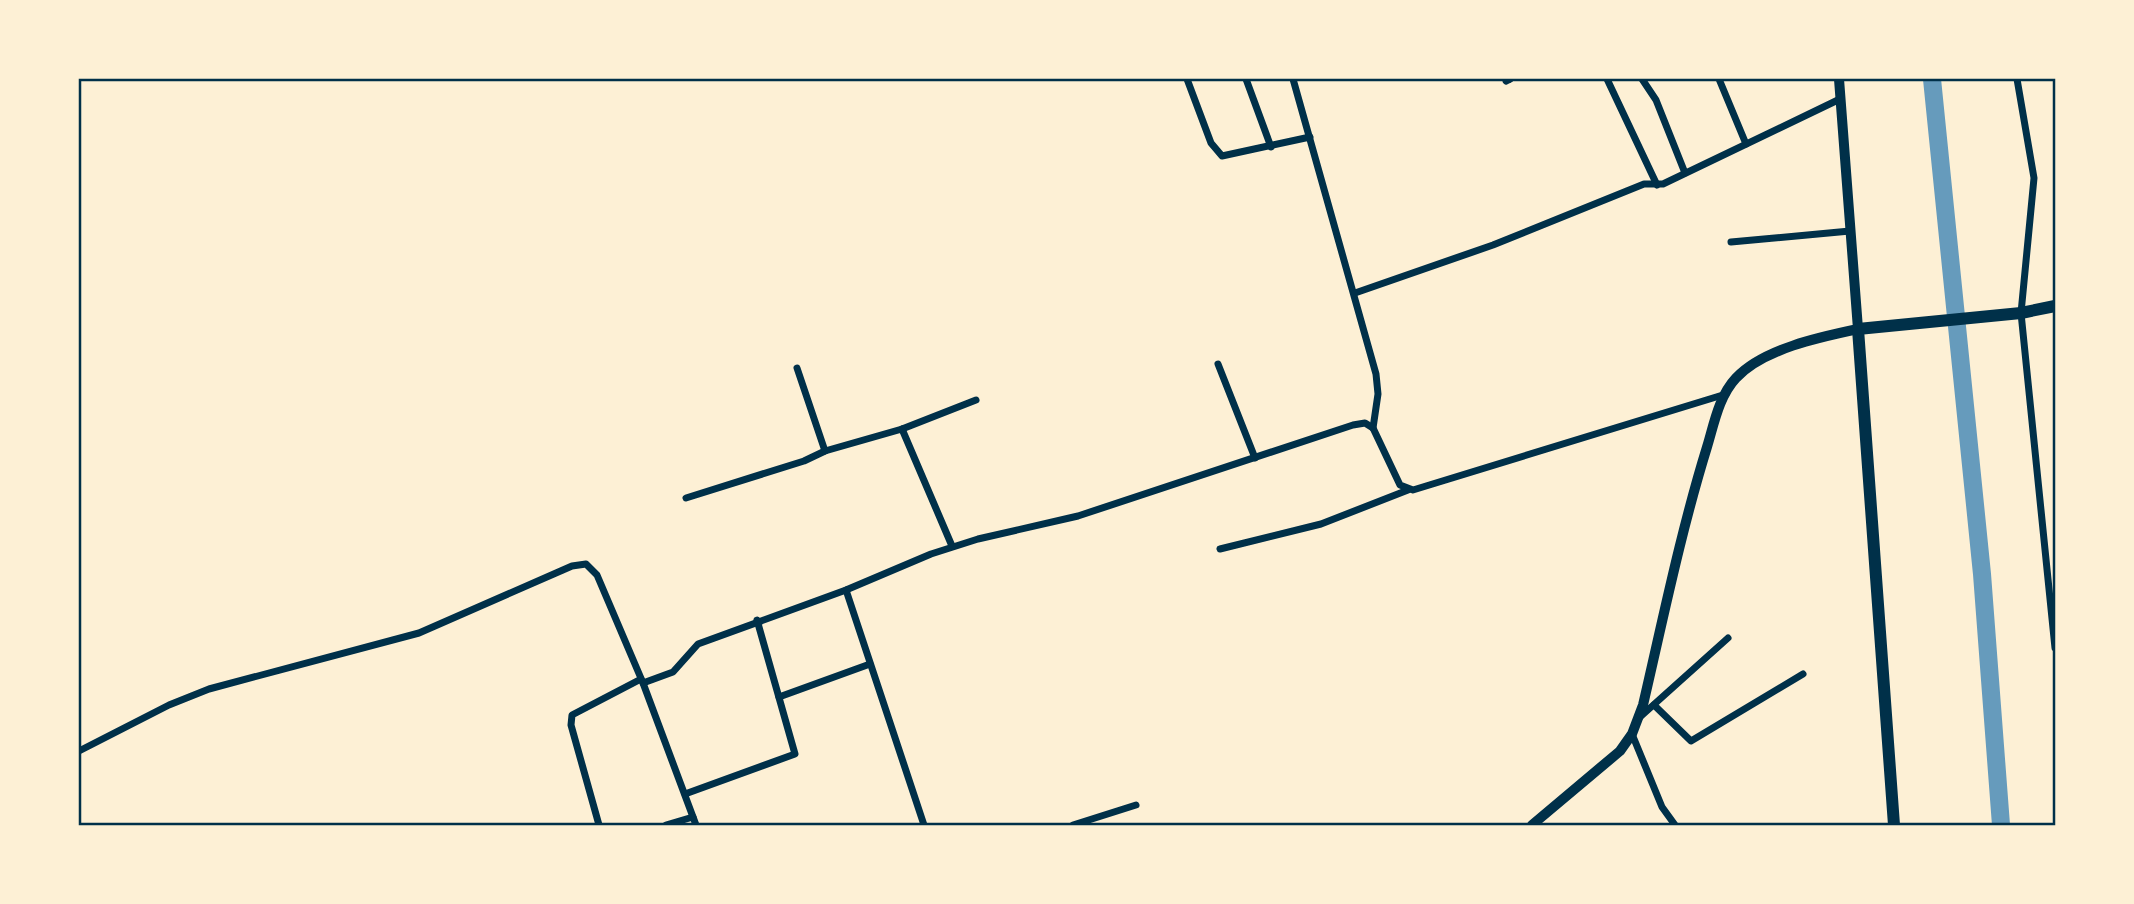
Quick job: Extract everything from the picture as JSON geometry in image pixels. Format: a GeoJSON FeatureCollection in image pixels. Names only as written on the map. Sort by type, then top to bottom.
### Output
{"type":"FeatureCollection","features":[{"type":"Feature","properties":{"kind":"highway"},"geometry":{"type":"LineString","coordinates":[[1894,825],[1858,329],[1909,321],[2021,313],[2055,306]]}},
{"type":"Feature","properties":{"kind":"street"},"geometry":{"type":"LineString","coordinates":[[1186,79],[1218,154],[1230,157],[1310,137]]}},
{"type":"Feature","properties":{"kind":"street"},"geometry":{"type":"LineString","coordinates":[[1246,79],[1271,146]]}},
{"type":"Feature","properties":{"kind":"street"},"geometry":{"type":"LineString","coordinates":[[1293,79],[1376,374],[1378,394],[1373,428],[1396,480],[1408,490]]}},
{"type":"Feature","properties":{"kind":"street"},"geometry":{"type":"LineString","coordinates":[[1607,79],[1657,185]]}},
{"type":"Feature","properties":{"kind":"street"},"geometry":{"type":"LineString","coordinates":[[1642,79],[1656,100],[1685,173]]}},
{"type":"Feature","properties":{"kind":"street"},"geometry":{"type":"LineString","coordinates":[[1719,79],[1746,144]]}},
{"type":"Feature","properties":{"kind":"street"},"geometry":{"type":"LineString","coordinates":[[1532,825],[1620,751],[1632,734],[1701,467],[1726,394],[1735,378],[1779,352],[1810,340],[1858,329],[1839,79]]}},
{"type":"Feature","properties":{"kind":"street"},"geometry":{"type":"LineString","coordinates":[[2017,79],[2034,178],[2021,313],[2055,648]]}},
{"type":"Feature","properties":{"kind":"street"},"geometry":{"type":"LineString","coordinates":[[1355,293],[1493,245],[1644,184],[1657,185],[1840,99]]}},
{"type":"Feature","properties":{"kind":"street"},"geometry":{"type":"LineString","coordinates":[[1731,242],[1850,231]]}},
{"type":"Feature","properties":{"kind":"street"},"geometry":{"type":"LineString","coordinates":[[1218,364],[1255,458]]}},
{"type":"Feature","properties":{"kind":"street"},"geometry":{"type":"LineString","coordinates":[[797,369],[825,451]]}},
{"type":"Feature","properties":{"kind":"street"},"geometry":{"type":"LineString","coordinates":[[1220,549],[1321,524],[1408,490],[1726,394]]}},
{"type":"Feature","properties":{"kind":"street"},"geometry":{"type":"LineString","coordinates":[[686,498],[804,461],[825,451],[902,429],[976,400]]}},
{"type":"Feature","properties":{"kind":"street"},"geometry":{"type":"LineString","coordinates":[[599,825],[571,725],[572,715],[642,681],[673,672],[698,644],[757,620],[846,590],[952,547],[1078,516],[1360,423],[1373,428]]}},
{"type":"Feature","properties":{"kind":"street"},"geometry":{"type":"LineString","coordinates":[[902,429],[952,547]]}},
{"type":"Feature","properties":{"kind":"street"},"geometry":{"type":"LineString","coordinates":[[79,751],[169,705],[209,689],[419,633],[580,564],[590,566],[597,575],[642,681],[695,821],[666,825]]}},
{"type":"Feature","properties":{"kind":"street"},"geometry":{"type":"LineString","coordinates":[[846,590],[924,825]]}},
{"type":"Feature","properties":{"kind":"street"},"geometry":{"type":"LineString","coordinates":[[685,794],[794,756],[757,620]]}},
{"type":"Feature","properties":{"kind":"street"},"geometry":{"type":"LineString","coordinates":[[1638,719],[1728,638]]}},
{"type":"Feature","properties":{"kind":"street"},"geometry":{"type":"LineString","coordinates":[[779,697],[870,664]]}},
{"type":"Feature","properties":{"kind":"street"},"geometry":{"type":"LineString","coordinates":[[1654,705],[1691,741],[1803,674]]}},
{"type":"Feature","properties":{"kind":"street"},"geometry":{"type":"LineString","coordinates":[[1632,734],[1662,807],[1675,825]]}},
{"type":"Feature","properties":{"kind":"street"},"geometry":{"type":"LineString","coordinates":[[1073,825],[1136,805]]}},
{"type":"Feature","properties":{"kind":"waterway"},"geometry":{"type":"LineString","coordinates":[[1932,79],[1982,574],[2001,825]]}}]}
